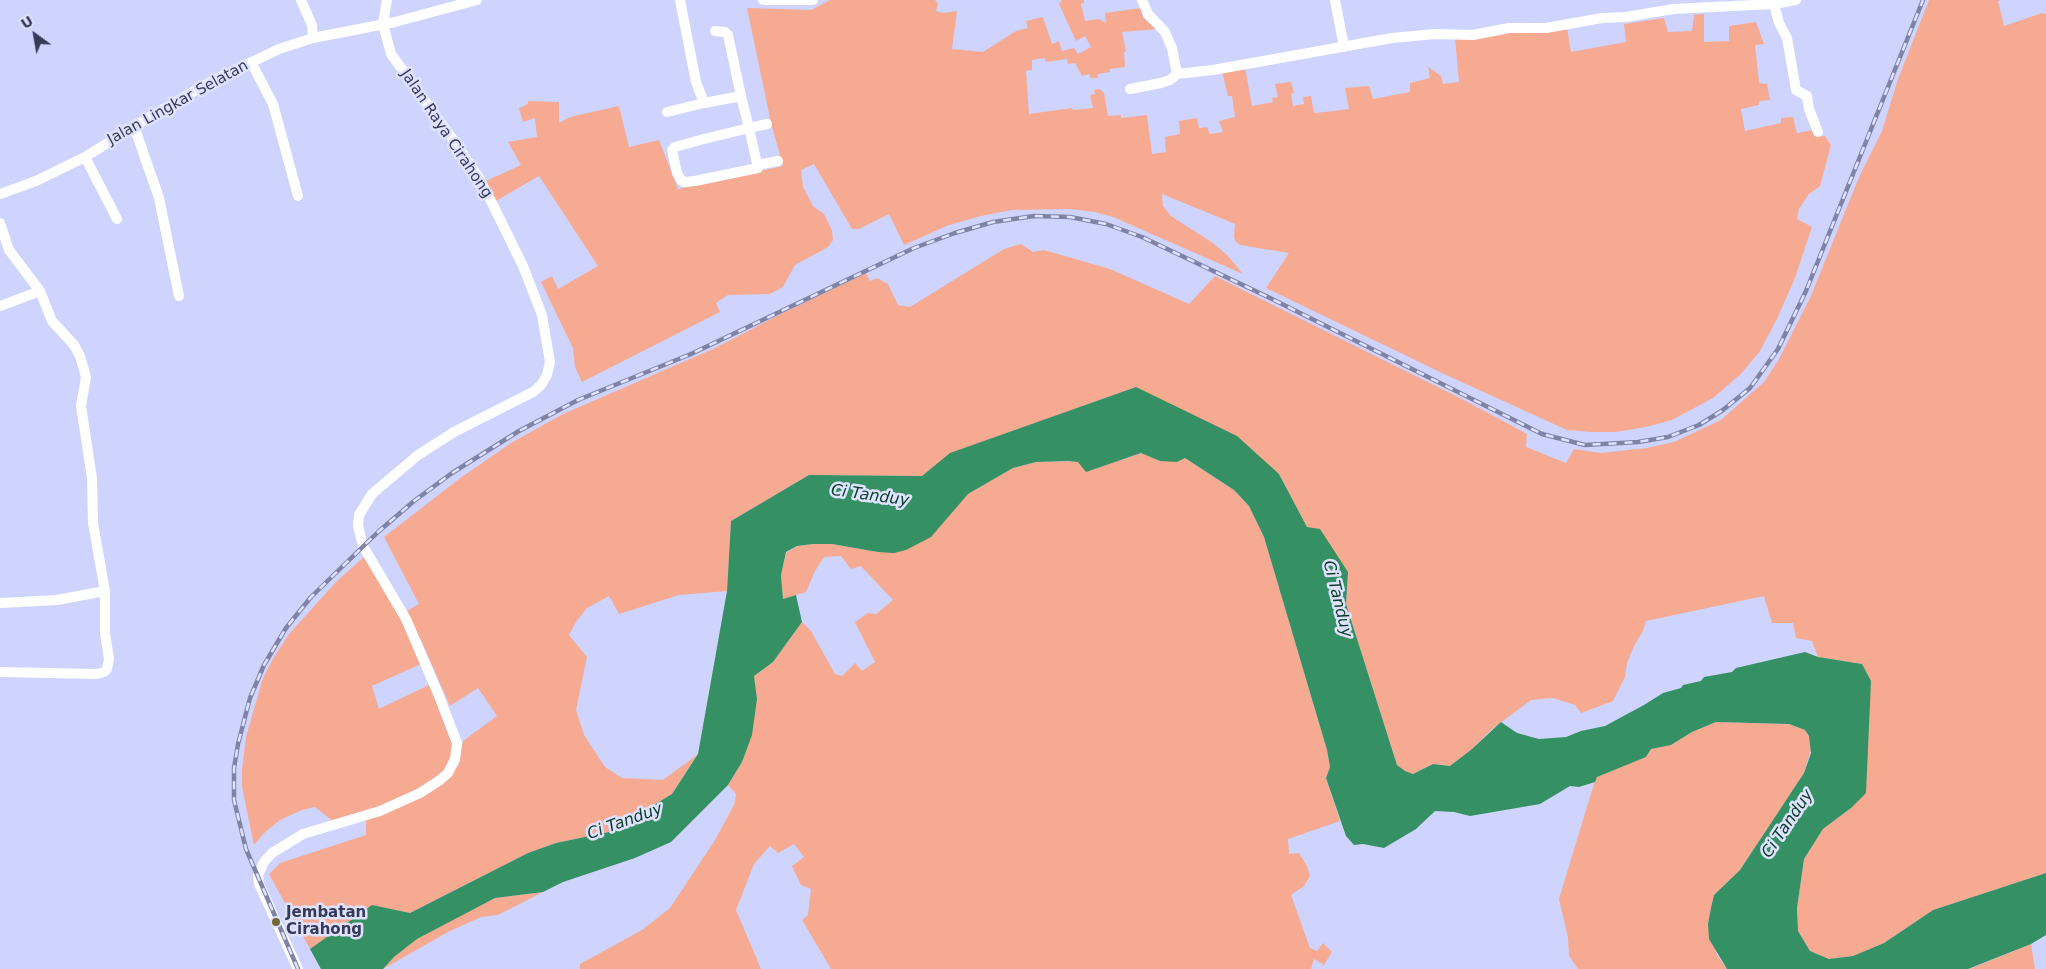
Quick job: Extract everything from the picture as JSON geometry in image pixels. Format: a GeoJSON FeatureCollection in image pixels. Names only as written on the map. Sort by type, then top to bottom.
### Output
{"type":"FeatureCollection","features":[{"type":"Feature","properties":{"kind":"street"},"geometry":{"type":"LineString","coordinates":[[302,0],[312,24],[313,38]]}},
{"type":"Feature","properties":{"kind":"street","name":"Jalan Raya Cirahong"},"geometry":{"type":"LineString","coordinates":[[298,969],[259,884],[258,875],[264,862],[272,853],[303,834],[399,803],[440,780],[448,773],[455,759],[457,743],[449,722],[412,632],[363,546],[358,526],[359,515],[372,494],[418,456],[454,432],[533,392],[541,385],[547,375],[550,362],[542,315],[523,266],[492,203],[478,176],[448,131],[391,54],[384,24],[387,0]]}},
{"type":"Feature","properties":{"kind":"street","name":"Jalan Lingkar Selatan"},"geometry":{"type":"LineString","coordinates":[[0,194],[43,178],[85,157],[212,81],[296,42],[384,24],[477,0]]}},
{"type":"Feature","properties":{"kind":"street"},"geometry":{"type":"LineString","coordinates":[[680,0],[696,82],[704,103]]}},
{"type":"Feature","properties":{"kind":"street"},"geometry":{"type":"LineString","coordinates":[[763,0],[813,0]]}},
{"type":"Feature","properties":{"kind":"street"},"geometry":{"type":"LineString","coordinates":[[1142,0],[1148,14],[1165,32],[1172,48],[1177,74]]}},
{"type":"Feature","properties":{"kind":"street"},"geometry":{"type":"LineString","coordinates":[[1335,0],[1344,47]]}},
{"type":"Feature","properties":{"kind":"street"},"geometry":{"type":"LineString","coordinates":[[1130,89],[1161,83],[1170,80],[1177,74],[1213,70],[1404,37],[1435,34],[1472,35],[1508,28],[1546,28],[1673,9],[1774,4],[1796,0]]}},
{"type":"Feature","properties":{"kind":"street"},"geometry":{"type":"LineString","coordinates":[[1774,4],[1779,23],[1787,38],[1796,90],[1807,96],[1809,109],[1818,132]]}},
{"type":"Feature","properties":{"kind":"street"},"geometry":{"type":"LineString","coordinates":[[715,31],[725,32],[728,35],[741,96],[749,128],[758,168],[684,182],[677,173],[672,150],[675,147],[749,128],[767,124]]}},
{"type":"Feature","properties":{"kind":"street"},"geometry":{"type":"LineString","coordinates":[[251,62],[273,104],[298,196]]}},
{"type":"Feature","properties":{"kind":"street"},"geometry":{"type":"LineString","coordinates":[[667,112],[741,96]]}},
{"type":"Feature","properties":{"kind":"street"},"geometry":{"type":"LineString","coordinates":[[134,126],[159,198],[179,296]]}},
{"type":"Feature","properties":{"kind":"street"},"geometry":{"type":"LineString","coordinates":[[85,157],[117,218]]}},
{"type":"Feature","properties":{"kind":"street"},"geometry":{"type":"LineString","coordinates":[[757,165],[778,161]]}},
{"type":"Feature","properties":{"kind":"street"},"geometry":{"type":"LineString","coordinates":[[0,223],[9,250],[40,291],[52,322],[74,345],[80,356],[86,377],[81,406],[92,478],[92,523],[106,591],[105,633],[109,659],[107,669],[97,674],[0,672]]}},
{"type":"Feature","properties":{"kind":"street"},"geometry":{"type":"LineString","coordinates":[[0,306],[40,291]]}},
{"type":"Feature","properties":{"kind":"street"},"geometry":{"type":"LineString","coordinates":[[0,603],[57,600],[106,591]]}},
{"type":"Feature","properties":{"kind":"shaded area"},"geometry":{"type":"Polygon","coordinates":[[[830,0],[935,0],[938,4],[936,11],[943,13],[957,11],[952,49],[983,52],[1016,31],[1028,28],[1026,21],[1043,17],[1052,44],[1059,41],[1062,51],[1074,48],[1078,54],[1091,47],[1085,36],[1076,41],[1059,4],[1062,0],[1084,0],[1084,3],[1081,4],[1085,21],[1099,19],[1106,23],[1105,13],[1141,8],[1143,18],[1157,29],[1122,32],[1126,51],[1124,52],[1125,67],[1110,69],[1110,72],[1098,74],[1098,78],[1091,78],[1089,74],[1082,76],[1075,63],[1068,64],[1067,59],[1046,62],[1045,58],[1032,60],[1032,70],[1026,71],[1029,114],[1072,108],[1073,110],[1093,108],[1090,95],[1095,94],[1094,90],[1100,89],[1104,93],[1108,116],[1121,115],[1121,118],[1147,115],[1152,154],[1166,152],[1165,137],[1180,134],[1179,121],[1197,118],[1199,128],[1207,127],[1210,134],[1223,132],[1219,121],[1235,117],[1232,96],[1228,96],[1222,71],[1245,67],[1252,106],[1273,102],[1272,98],[1278,97],[1275,84],[1291,82],[1294,93],[1291,94],[1293,106],[1304,104],[1303,97],[1311,96],[1314,113],[1334,111],[1349,109],[1345,88],[1369,86],[1373,99],[1410,92],[1410,83],[1430,78],[1428,67],[1441,76],[1443,84],[1459,82],[1455,38],[1498,32],[1534,33],[1567,28],[1571,52],[1626,42],[1624,24],[1664,18],[1668,32],[1692,31],[1694,15],[1704,14],[1704,42],[1729,41],[1729,26],[1756,22],[1764,44],[1755,45],[1759,83],[1767,84],[1770,100],[1759,101],[1759,105],[1741,109],[1745,131],[1781,123],[1781,118],[1793,117],[1797,133],[1813,130],[1817,136],[1825,136],[1831,145],[1820,186],[1809,194],[1799,209],[1797,219],[1812,227],[1795,278],[1760,351],[1741,374],[1713,398],[1672,420],[1646,427],[1616,432],[1567,430],[1444,374],[1266,288],[1289,253],[1240,245],[1235,241],[1235,224],[1162,194],[1163,206],[1171,216],[1213,243],[1227,255],[1243,274],[1113,217],[1095,212],[1069,209],[1012,210],[981,216],[949,225],[904,245],[889,214],[859,229],[852,229],[814,164],[801,170],[803,187],[813,206],[824,214],[832,230],[833,240],[828,247],[795,265],[783,287],[770,294],[728,295],[716,303],[720,312],[582,382],[575,367],[573,348],[541,282],[552,276],[558,289],[598,266],[539,176],[496,201],[486,181],[521,165],[508,142],[537,137],[535,118],[523,122],[519,108],[528,104],[528,101],[559,102],[559,123],[570,117],[619,106],[629,147],[659,140],[678,189],[783,166],[771,123],[747,8],[811,10],[830,0]]]}},
{"type":"Feature","properties":{"kind":"shaded area"},"geometry":{"type":"Polygon","coordinates":[[[1929,0],[2001,0],[1998,1],[2004,26],[2042,13],[2046,14],[2046,873],[1933,910],[1884,943],[1853,956],[1829,959],[1810,951],[1798,931],[1797,908],[1804,859],[1823,829],[1851,808],[1862,664],[1818,657],[1812,641],[1796,638],[1793,623],[1772,623],[1764,596],[1646,621],[1627,663],[1625,677],[1613,701],[1581,713],[1575,705],[1553,698],[1531,700],[1491,730],[1472,749],[1450,766],[1433,764],[1413,774],[1405,772],[1397,765],[1346,604],[1348,572],[1307,527],[1279,474],[1136,387],[951,453],[922,476],[809,475],[731,521],[727,591],[679,595],[619,614],[609,596],[587,608],[569,635],[587,657],[576,710],[584,735],[605,767],[622,778],[663,780],[698,754],[672,794],[609,832],[556,843],[528,853],[410,913],[372,906],[310,949],[269,874],[280,863],[366,835],[366,817],[446,781],[459,764],[463,741],[497,716],[478,688],[450,706],[422,642],[405,612],[419,604],[384,537],[459,479],[511,443],[563,414],[713,349],[866,273],[870,281],[877,278],[888,284],[898,305],[910,307],[1004,249],[1021,244],[1033,252],[1044,250],[1110,269],[1189,304],[1215,276],[1464,400],[1527,434],[1526,447],[1566,463],[1574,449],[1601,453],[1647,448],[1674,442],[1721,420],[1764,382],[1779,359],[1810,298],[1860,175],[1882,131],[1898,79],[1929,0]]]}},
{"type":"Feature","properties":{"kind":"shaded area"},"geometry":{"type":"Polygon","coordinates":[[[1141,453],[1161,461],[1185,458],[1234,490],[1249,506],[1264,537],[1327,750],[1330,767],[1326,778],[1340,821],[1288,839],[1289,854],[1299,853],[1307,866],[1310,876],[1304,886],[1291,895],[1310,948],[1317,951],[1323,943],[1332,952],[1324,965],[1314,959],[1311,969],[831,969],[802,920],[808,915],[811,889],[801,885],[792,866],[804,857],[794,844],[778,853],[770,846],[754,864],[736,910],[761,969],[580,969],[580,964],[642,930],[670,908],[715,840],[734,805],[736,794],[728,785],[742,762],[757,699],[754,676],[773,662],[802,622],[811,631],[835,674],[842,676],[855,663],[862,671],[875,662],[855,622],[868,613],[876,614],[893,600],[861,566],[851,569],[841,556],[824,557],[815,571],[806,592],[783,599],[781,575],[786,553],[797,546],[813,544],[832,544],[878,552],[949,514],[968,494],[1013,468],[1036,462],[1122,460],[1141,453]]]}},
{"type":"Feature","properties":{"kind":"shaded area"},"geometry":{"type":"Polygon","coordinates":[[[365,556],[403,623],[421,664],[372,686],[379,709],[431,684],[454,743],[451,759],[445,770],[419,789],[397,800],[334,822],[315,807],[302,810],[280,820],[264,833],[254,845],[242,787],[242,770],[246,737],[263,678],[289,634],[336,582],[365,556]]]}},
{"type":"Feature","properties":{"kind":"shaded area"},"geometry":{"type":"Polygon","coordinates":[[[1716,722],[1789,724],[1805,730],[1812,746],[1804,773],[1740,870],[1714,895],[1708,924],[1717,955],[1727,969],[1578,969],[1569,956],[1568,938],[1559,899],[1596,777],[1646,757],[1651,749],[1671,745],[1692,732],[1716,722]]]}},
{"type":"Feature","properties":{"kind":"shaded area"},"geometry":{"type":"Polygon","coordinates":[[[543,892],[498,915],[481,917],[448,932],[383,969],[394,957],[417,939],[495,898],[543,892]]]}},
{"type":"Feature","properties":{"kind":"shaded area"},"geometry":{"type":"Polygon","coordinates":[[[2031,944],[2035,969],[1968,969],[1977,966],[2031,944]]]}},
{"type":"Feature","properties":{"kind":"water","name":"Ci Tanduy"},"geometry":{"type":"Polygon","coordinates":[[[1136,387],[1237,436],[1279,474],[1307,527],[1320,529],[1348,572],[1346,604],[1397,765],[1405,771],[1413,774],[1433,764],[1450,766],[1501,722],[1517,733],[1539,739],[1566,737],[1581,731],[1605,726],[1663,693],[1681,688],[1683,685],[1701,681],[1704,677],[1732,672],[1736,668],[1805,652],[1818,657],[1862,664],[1871,681],[1866,793],[1851,808],[1823,829],[1804,859],[1797,908],[1798,931],[1810,951],[1829,959],[1853,956],[1884,943],[1933,910],[2046,873],[2046,935],[2031,944],[1968,969],[1727,969],[1709,939],[1708,924],[1714,895],[1740,870],[1804,773],[1811,753],[1809,736],[1805,730],[1789,724],[1716,722],[1692,732],[1671,745],[1651,749],[1646,757],[1597,777],[1595,782],[1579,787],[1570,786],[1540,804],[1470,816],[1454,812],[1435,811],[1416,829],[1384,848],[1363,844],[1354,845],[1346,836],[1326,778],[1330,767],[1327,750],[1264,537],[1249,506],[1234,490],[1185,458],[1177,462],[1160,461],[1141,453],[1086,472],[1078,462],[1069,461],[1036,462],[1013,468],[968,494],[931,537],[906,550],[894,553],[878,552],[832,544],[813,544],[797,546],[786,552],[781,575],[783,599],[796,595],[802,622],[773,662],[754,676],[757,699],[752,735],[742,762],[728,785],[671,842],[635,858],[563,882],[543,892],[495,898],[417,939],[394,957],[383,969],[321,969],[310,949],[372,905],[410,913],[528,853],[556,843],[609,832],[672,794],[698,754],[727,591],[731,521],[809,475],[922,476],[950,453],[1136,387]]]}},
{"type":"Feature","properties":{"kind":"railway"},"geometry":{"type":"LineString","coordinates":[[298,969],[246,849],[234,800],[234,768],[250,698],[264,665],[286,628],[311,597],[378,532],[414,501],[452,473],[519,431],[578,400],[691,354],[914,248],[993,222],[1034,216],[1070,217],[1106,224],[1142,237],[1268,297],[1542,434],[1585,445],[1638,442],[1668,437],[1699,425],[1723,410],[1750,388],[1778,349],[1806,291],[1923,0]]}},
{"type":"Feature","properties":{"kind":"place","name":"Jembatan Cirahong"},"geometry":{"type":"Point","coordinates":[276,922]}}]}
